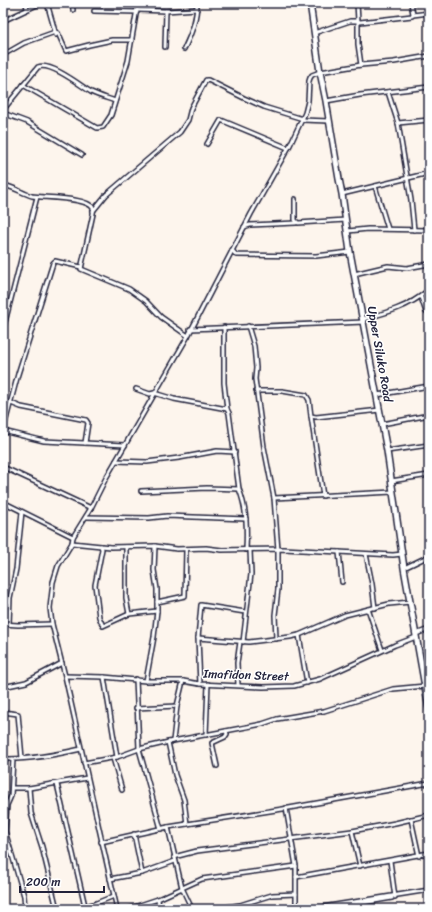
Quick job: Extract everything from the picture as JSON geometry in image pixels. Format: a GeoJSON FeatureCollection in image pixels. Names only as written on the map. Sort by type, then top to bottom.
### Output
{"type":"FeatureCollection","features":[{"type":"Feature","properties":{"kind":"main road","name":"Upper Siluko Road"},"geometry":{"type":"LineString","coordinates":[[310,3],[320,72],[348,231],[350,252],[380,410],[404,568],[429,709]]}},
{"type":"Feature","properties":{"kind":"street"},"geometry":{"type":"LineString","coordinates":[[26,3],[28,9]]}},
{"type":"Feature","properties":{"kind":"street"},"geometry":{"type":"LineString","coordinates":[[3,21],[41,3]]}},
{"type":"Feature","properties":{"kind":"street"},"geometry":{"type":"LineString","coordinates":[[47,3],[55,33],[58,33],[66,52],[112,40],[132,40]]}},
{"type":"Feature","properties":{"kind":"street"},"geometry":{"type":"LineString","coordinates":[[72,3],[73,10]]}},
{"type":"Feature","properties":{"kind":"street"},"geometry":{"type":"LineString","coordinates":[[23,85],[97,128],[103,127],[111,115],[128,60],[138,3]]}},
{"type":"Feature","properties":{"kind":"street"},"geometry":{"type":"LineString","coordinates":[[184,49],[192,34],[197,3]]}},
{"type":"Feature","properties":{"kind":"street"},"geometry":{"type":"LineString","coordinates":[[357,3],[360,65]]}},
{"type":"Feature","properties":{"kind":"street"},"geometry":{"type":"LineString","coordinates":[[411,3],[413,15]]}},
{"type":"Feature","properties":{"kind":"street"},"geometry":{"type":"LineString","coordinates":[[94,11],[166,12],[197,9]]}},
{"type":"Feature","properties":{"kind":"street"},"geometry":{"type":"LineString","coordinates":[[165,46],[166,12]]}},
{"type":"Feature","properties":{"kind":"street"},"geometry":{"type":"LineString","coordinates":[[314,33],[350,21],[360,22],[429,13]]}},
{"type":"Feature","properties":{"kind":"street"},"geometry":{"type":"LineString","coordinates":[[3,55],[24,43],[55,33]]}},
{"type":"Feature","properties":{"kind":"street"},"geometry":{"type":"LineString","coordinates":[[117,909],[52,624],[50,608],[53,582],[58,566],[154,393],[188,336],[190,329],[244,227],[288,148],[302,120],[308,101],[309,81],[312,75],[320,72],[360,65],[394,62],[429,56]]}},
{"type":"Feature","properties":{"kind":"street"},"geometry":{"type":"LineString","coordinates":[[82,155],[27,122],[3,112],[38,66],[42,65],[73,79],[92,92],[115,101]]}},
{"type":"Feature","properties":{"kind":"street"},"geometry":{"type":"LineString","coordinates":[[93,211],[106,195],[180,132],[188,120],[191,108],[206,80],[264,107],[302,120],[329,121]]}},
{"type":"Feature","properties":{"kind":"street"},"geometry":{"type":"LineString","coordinates":[[326,101],[360,95],[429,87]]}},
{"type":"Feature","properties":{"kind":"street"},"geometry":{"type":"LineString","coordinates":[[388,92],[398,123],[408,178],[414,230]]}},
{"type":"Feature","properties":{"kind":"street"},"geometry":{"type":"LineString","coordinates":[[207,144],[221,120],[288,148]]}},
{"type":"Feature","properties":{"kind":"street"},"geometry":{"type":"LineString","coordinates":[[398,123],[429,120]]}},
{"type":"Feature","properties":{"kind":"street"},"geometry":{"type":"LineString","coordinates":[[342,194],[429,173]]}},
{"type":"Feature","properties":{"kind":"street"},"geometry":{"type":"LineString","coordinates":[[3,185],[37,197],[77,200],[92,206],[93,211],[88,243],[81,267]]}},
{"type":"Feature","properties":{"kind":"street"},"geometry":{"type":"LineString","coordinates":[[375,186],[388,229]]}},
{"type":"Feature","properties":{"kind":"street"},"geometry":{"type":"LineString","coordinates":[[3,330],[37,197]]}},
{"type":"Feature","properties":{"kind":"street"},"geometry":{"type":"LineString","coordinates":[[295,199],[296,222]]}},
{"type":"Feature","properties":{"kind":"street"},"geometry":{"type":"LineString","coordinates":[[244,227],[250,225],[346,220]]}},
{"type":"Feature","properties":{"kind":"street"},"geometry":{"type":"LineString","coordinates":[[348,231],[368,229],[429,230]]}},
{"type":"Feature","properties":{"kind":"street"},"geometry":{"type":"LineString","coordinates":[[232,250],[236,255],[316,256],[350,252]]}},
{"type":"Feature","properties":{"kind":"street"},"geometry":{"type":"LineString","coordinates":[[125,445],[44,441],[3,431],[18,374],[53,263],[55,261],[81,267],[84,271],[129,289],[146,301],[161,317],[188,336]]}},
{"type":"Feature","properties":{"kind":"street"},"geometry":{"type":"LineString","coordinates":[[354,274],[388,266],[407,268],[429,264]]}},
{"type":"Feature","properties":{"kind":"street"},"geometry":{"type":"LineString","coordinates":[[190,329],[363,320],[398,309],[421,298],[427,291]]}},
{"type":"Feature","properties":{"kind":"street"},"geometry":{"type":"LineString","coordinates":[[248,326],[254,346],[256,391],[264,447],[274,498],[278,550],[278,589],[275,615],[276,639]]}},
{"type":"Feature","properties":{"kind":"street"},"geometry":{"type":"LineString","coordinates":[[224,327],[224,383],[227,410],[229,413],[235,452],[239,489],[246,519],[250,574],[237,663],[238,685]]}},
{"type":"Feature","properties":{"kind":"street"},"geometry":{"type":"LineString","coordinates":[[377,395],[429,386]]}},
{"type":"Feature","properties":{"kind":"street"},"geometry":{"type":"LineString","coordinates":[[136,389],[150,394],[154,393],[174,399],[227,410]]}},
{"type":"Feature","properties":{"kind":"street"},"geometry":{"type":"LineString","coordinates":[[256,391],[282,391],[306,395],[309,400],[323,496]]}},
{"type":"Feature","properties":{"kind":"street"},"geometry":{"type":"LineString","coordinates":[[11,402],[22,407],[86,420],[88,423],[85,443]]}},
{"type":"Feature","properties":{"kind":"street"},"geometry":{"type":"LineString","coordinates":[[311,416],[316,417],[380,410]]}},
{"type":"Feature","properties":{"kind":"street"},"geometry":{"type":"LineString","coordinates":[[382,424],[429,415]]}},
{"type":"Feature","properties":{"kind":"street"},"geometry":{"type":"LineString","coordinates":[[387,451],[429,445]]}},
{"type":"Feature","properties":{"kind":"street"},"geometry":{"type":"LineString","coordinates":[[116,461],[147,462],[217,451],[235,452]]}},
{"type":"Feature","properties":{"kind":"street"},"geometry":{"type":"LineString","coordinates":[[3,467],[91,508]]}},
{"type":"Feature","properties":{"kind":"street"},"geometry":{"type":"LineString","coordinates":[[390,481],[429,475]]}},
{"type":"Feature","properties":{"kind":"street"},"geometry":{"type":"LineString","coordinates":[[141,491],[207,488],[239,489]]}},
{"type":"Feature","properties":{"kind":"street"},"geometry":{"type":"LineString","coordinates":[[274,498],[393,492]]}},
{"type":"Feature","properties":{"kind":"street"},"geometry":{"type":"LineString","coordinates":[[3,502],[73,537]]}},
{"type":"Feature","properties":{"kind":"street"},"geometry":{"type":"LineString","coordinates":[[9,624],[10,598],[16,569],[22,512]]}},
{"type":"Feature","properties":{"kind":"street"},"geometry":{"type":"LineString","coordinates":[[86,516],[149,518],[167,516],[246,519]]}},
{"type":"Feature","properties":{"kind":"street"},"geometry":{"type":"LineString","coordinates":[[72,543],[126,547],[155,546],[177,549],[206,548],[222,550],[278,550],[402,554]]}},
{"type":"Feature","properties":{"kind":"street"},"geometry":{"type":"LineString","coordinates":[[102,546],[95,585],[101,624],[103,626],[129,614],[157,611]]}},
{"type":"Feature","properties":{"kind":"street"},"geometry":{"type":"LineString","coordinates":[[146,681],[157,611],[154,570],[155,546]]}},
{"type":"Feature","properties":{"kind":"street"},"geometry":{"type":"LineString","coordinates":[[126,547],[126,598],[129,614]]}},
{"type":"Feature","properties":{"kind":"street"},"geometry":{"type":"LineString","coordinates":[[157,602],[185,596],[186,549]]}},
{"type":"Feature","properties":{"kind":"street"},"geometry":{"type":"LineString","coordinates":[[339,552],[342,582]]}},
{"type":"Feature","properties":{"kind":"street"},"geometry":{"type":"LineString","coordinates":[[366,554],[375,608]]}},
{"type":"Feature","properties":{"kind":"street"},"geometry":{"type":"LineString","coordinates":[[404,568],[429,556]]}},
{"type":"Feature","properties":{"kind":"street"},"geometry":{"type":"LineString","coordinates":[[198,638],[241,642],[276,639],[299,635],[339,617],[368,609],[410,602]]}},
{"type":"Feature","properties":{"kind":"street"},"geometry":{"type":"LineString","coordinates":[[200,684],[198,638],[201,605],[244,612]]}},
{"type":"Feature","properties":{"kind":"street"},"geometry":{"type":"LineString","coordinates":[[368,609],[382,650]]}},
{"type":"Feature","properties":{"kind":"street"},"geometry":{"type":"LineString","coordinates":[[3,624],[52,624]]}},
{"type":"Feature","properties":{"kind":"street","name":"Imafidon Street"},"geometry":{"type":"LineString","coordinates":[[65,676],[104,677],[146,681],[182,681],[200,684],[263,687],[294,686],[320,679],[429,629]]}},
{"type":"Feature","properties":{"kind":"street"},"geometry":{"type":"LineString","coordinates":[[299,635],[307,683]]}},
{"type":"Feature","properties":{"kind":"street"},"geometry":{"type":"LineString","coordinates":[[3,687],[26,682],[62,663]]}},
{"type":"Feature","properties":{"kind":"street"},"geometry":{"type":"LineString","coordinates":[[104,677],[115,757],[122,790]]}},
{"type":"Feature","properties":{"kind":"street"},"geometry":{"type":"LineString","coordinates":[[136,679],[136,708],[139,749],[161,829]]}},
{"type":"Feature","properties":{"kind":"street"},"geometry":{"type":"LineString","coordinates":[[173,741],[177,706],[182,681]]}},
{"type":"Feature","properties":{"kind":"street"},"geometry":{"type":"LineString","coordinates":[[206,735],[208,684]]}},
{"type":"Feature","properties":{"kind":"street"},"geometry":{"type":"LineString","coordinates":[[84,763],[115,757],[168,742],[262,724],[277,719],[324,711],[393,689],[424,686]]}},
{"type":"Feature","properties":{"kind":"street"},"geometry":{"type":"LineString","coordinates":[[136,708],[177,706]]}},
{"type":"Feature","properties":{"kind":"street"},"geometry":{"type":"LineString","coordinates":[[3,712],[18,714],[22,758]]}},
{"type":"Feature","properties":{"kind":"street"},"geometry":{"type":"LineString","coordinates":[[217,766],[212,742],[225,737],[227,734],[226,731]]}},
{"type":"Feature","properties":{"kind":"street"},"geometry":{"type":"LineString","coordinates":[[168,742],[175,775],[184,800],[187,824]]}},
{"type":"Feature","properties":{"kind":"street"},"geometry":{"type":"LineString","coordinates":[[3,759],[13,760],[48,756],[81,749]]}},
{"type":"Feature","properties":{"kind":"street"},"geometry":{"type":"LineString","coordinates":[[13,760],[12,788],[11,796],[7,805],[5,831],[24,896],[25,909]]}},
{"type":"Feature","properties":{"kind":"street"},"geometry":{"type":"LineString","coordinates":[[12,788],[29,788],[87,778]]}},
{"type":"Feature","properties":{"kind":"street"},"geometry":{"type":"LineString","coordinates":[[101,842],[168,827],[429,783]]}},
{"type":"Feature","properties":{"kind":"street"},"geometry":{"type":"LineString","coordinates":[[57,784],[85,906]]}},
{"type":"Feature","properties":{"kind":"street"},"geometry":{"type":"LineString","coordinates":[[29,788],[31,813],[42,847],[57,909]]}},
{"type":"Feature","properties":{"kind":"street"},"geometry":{"type":"LineString","coordinates":[[286,808],[296,866],[296,909]]}},
{"type":"Feature","properties":{"kind":"street"},"geometry":{"type":"LineString","coordinates":[[110,879],[142,873],[174,859],[198,851],[260,844],[352,830],[429,815]]}},
{"type":"Feature","properties":{"kind":"street"},"geometry":{"type":"LineString","coordinates":[[411,819],[419,856]]}},
{"type":"Feature","properties":{"kind":"street"},"geometry":{"type":"LineString","coordinates":[[168,827],[174,859],[182,888],[192,909]]}},
{"type":"Feature","properties":{"kind":"street"},"geometry":{"type":"LineString","coordinates":[[352,830],[360,866]]}},
{"type":"Feature","properties":{"kind":"street"},"geometry":{"type":"LineString","coordinates":[[134,834],[142,873]]}},
{"type":"Feature","properties":{"kind":"street"},"geometry":{"type":"LineString","coordinates":[[296,877],[429,853]]}},
{"type":"Feature","properties":{"kind":"street"},"geometry":{"type":"LineString","coordinates":[[391,861],[396,896]]}},
{"type":"Feature","properties":{"kind":"street"},"geometry":{"type":"LineString","coordinates":[[128,909],[158,899],[202,879],[296,866]]}},
{"type":"Feature","properties":{"kind":"street"},"geometry":{"type":"LineString","coordinates":[[310,909],[429,891]]}},
{"type":"Feature","properties":{"kind":"street"},"geometry":{"type":"LineString","coordinates":[[213,909],[240,905],[272,895],[296,894]]}},
{"type":"Feature","properties":{"kind":"street"},"geometry":{"type":"LineString","coordinates":[[69,909],[85,906],[114,896]]}},
{"type":"Feature","properties":{"kind":"street"},"geometry":{"type":"LineString","coordinates":[[340,907],[396,896]]}},
{"type":"Feature","properties":{"kind":"street"},"geometry":{"type":"LineString","coordinates":[[158,899],[159,909]]}}]}
